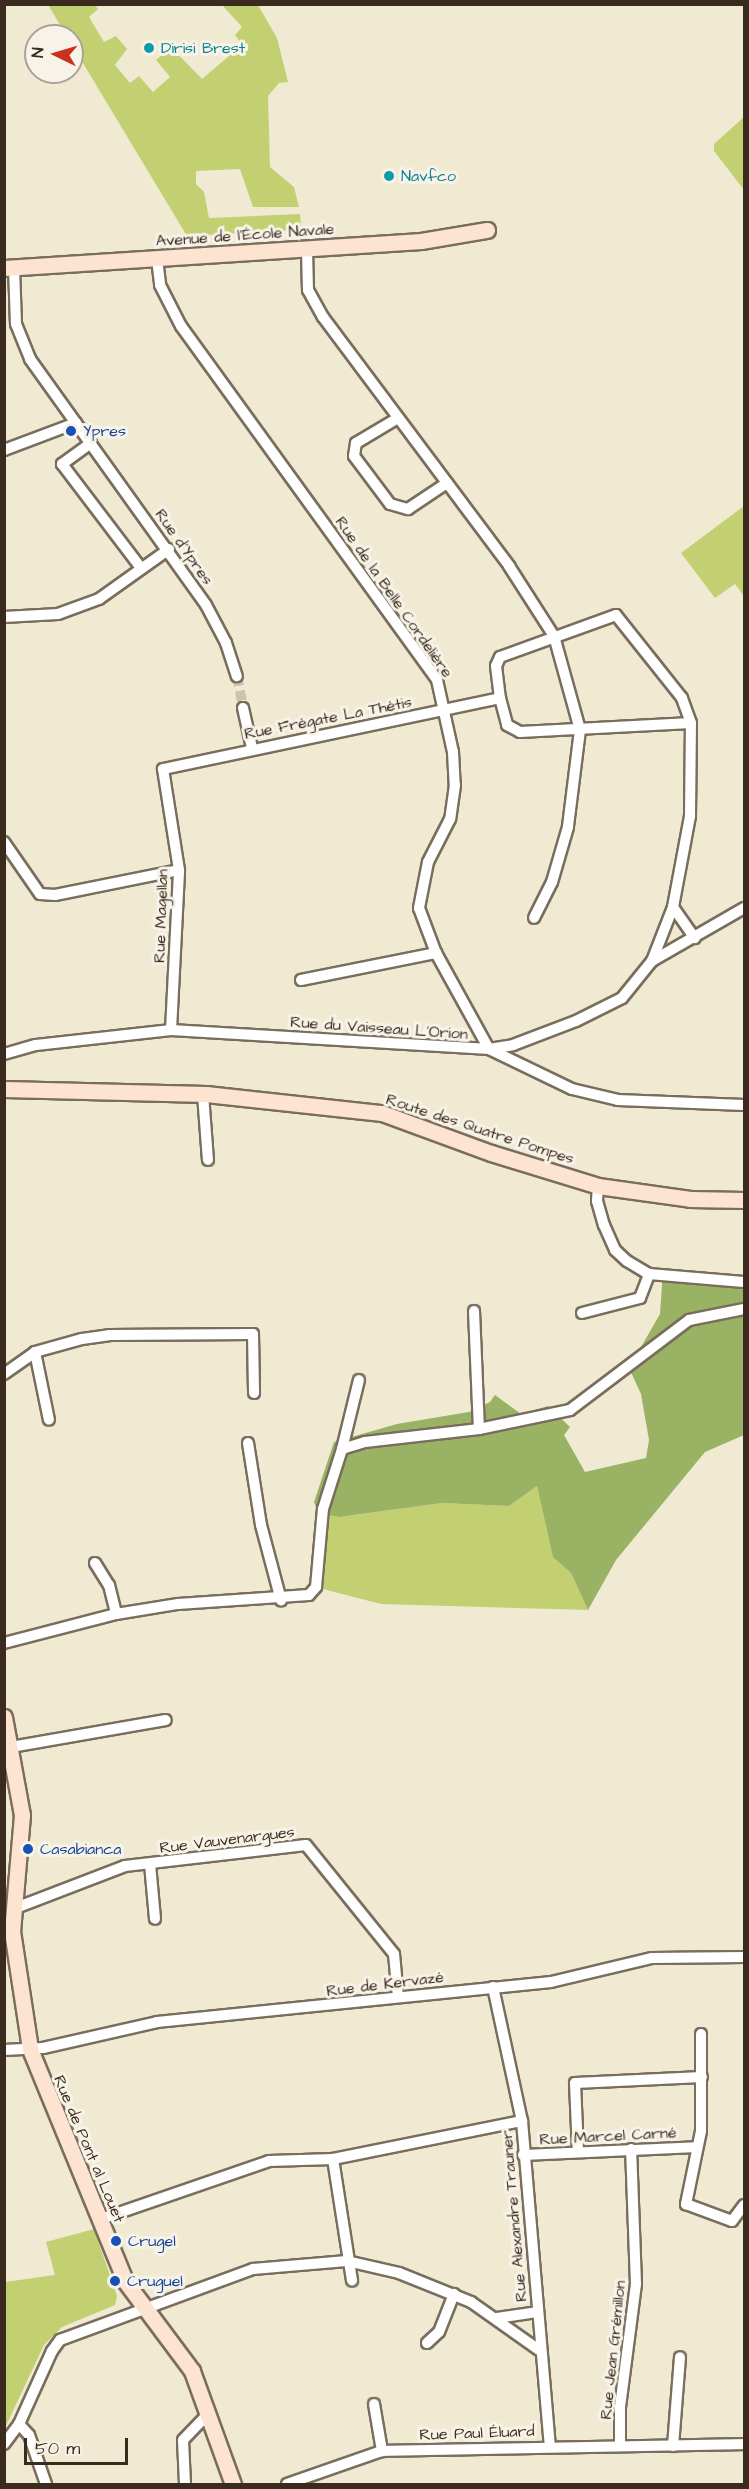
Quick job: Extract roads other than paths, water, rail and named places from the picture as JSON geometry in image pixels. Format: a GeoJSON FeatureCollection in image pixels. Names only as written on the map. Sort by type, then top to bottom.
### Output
{"type":"FeatureCollection","features":[{"type":"Feature","properties":{"kind":"street","name":"Avenue de l'École Navale"},"geometry":{"type":"LineString","coordinates":[[9,267],[307,250],[421,241],[487,230]]}},
{"type":"Feature","properties":{"kind":"street"},"geometry":{"type":"LineString","coordinates":[[307,250],[308,290],[323,317],[509,566],[554,636],[580,730],[568,828],[552,882],[534,918]]}},
{"type":"Feature","properties":{"kind":"street","name":"Rue de la Belle Cordelière"},"geometry":{"type":"LineString","coordinates":[[157,259],[160,285],[181,326],[437,680],[446,710],[453,752],[450,819],[428,862],[419,908],[436,953],[489,1049]]}},
{"type":"Feature","properties":{"kind":"street","name":"Rue d'Ypres"},"geometry":{"type":"LineString","coordinates":[[9,267],[16,324],[30,359],[169,549],[211,615],[237,676]]}},
{"type":"Feature","properties":{"kind":"street"},"geometry":{"type":"LineString","coordinates":[[398,418],[356,443],[354,456],[390,504],[408,509],[447,483]]}},
{"type":"Feature","properties":{"kind":"street"},"geometry":{"type":"LineString","coordinates":[[4,450],[76,423]]}},
{"type":"Feature","properties":{"kind":"street"},"geometry":{"type":"LineString","coordinates":[[91,443],[62,464],[141,568]]}},
{"type":"Feature","properties":{"kind":"street"},"geometry":{"type":"LineString","coordinates":[[4,617],[58,614],[99,599],[169,549]]}},
{"type":"Feature","properties":{"kind":"street"},"geometry":{"type":"LineString","coordinates":[[489,1049],[513,1045],[576,1021],[622,998],[652,961],[673,907],[690,816],[691,723],[682,698],[616,615],[500,657],[496,666],[500,698],[507,725],[520,732],[691,723]]}},
{"type":"Feature","properties":{"kind":"street","name":"Rue Frégate La Thétis"},"geometry":{"type":"LineString","coordinates":[[163,768],[500,698]]}},
{"type":"Feature","properties":{"kind":"street"},"geometry":{"type":"LineString","coordinates":[[243,708],[252,748]]}},
{"type":"Feature","properties":{"kind":"street","name":"Rue Magellan"},"geometry":{"type":"LineString","coordinates":[[163,768],[179,870],[171,1030]]}},
{"type":"Feature","properties":{"kind":"street"},"geometry":{"type":"LineString","coordinates":[[4,842],[40,894],[55,895],[179,870]]}},
{"type":"Feature","properties":{"kind":"street"},"geometry":{"type":"LineString","coordinates":[[673,907],[695,938]]}},
{"type":"Feature","properties":{"kind":"street"},"geometry":{"type":"LineString","coordinates":[[652,961],[744,908]]}},
{"type":"Feature","properties":{"kind":"street"},"geometry":{"type":"LineString","coordinates":[[301,980],[436,953]]}},
{"type":"Feature","properties":{"kind":"street","name":"Rue du Vaisseau L'Orion"},"geometry":{"type":"LineString","coordinates":[[4,1054],[36,1046],[171,1030],[489,1049],[572,1089],[618,1100],[744,1105]]}},
{"type":"Feature","properties":{"kind":"street","name":"Route des Quatre Pompes"},"geometry":{"type":"LineString","coordinates":[[4,1089],[203,1094],[382,1113],[490,1154],[598,1186],[690,1199],[744,1200]]}},
{"type":"Feature","properties":{"kind":"street"},"geometry":{"type":"LineString","coordinates":[[203,1094],[208,1160]]}},
{"type":"Feature","properties":{"kind":"street"},"geometry":{"type":"LineString","coordinates":[[598,1186],[597,1201],[615,1250],[649,1274],[744,1282]]}},
{"type":"Feature","properties":{"kind":"street"},"geometry":{"type":"LineString","coordinates":[[582,1313],[640,1298],[649,1274]]}},
{"type":"Feature","properties":{"kind":"street"},"geometry":{"type":"LineString","coordinates":[[342,1449],[365,1442],[478,1429],[570,1410],[689,1320],[744,1309]]}},
{"type":"Feature","properties":{"kind":"street"},"geometry":{"type":"LineString","coordinates":[[474,1311],[478,1429]]}},
{"type":"Feature","properties":{"kind":"street"},"geometry":{"type":"LineString","coordinates":[[4,1374],[35,1352],[109,1335],[253,1334],[254,1393]]}},
{"type":"Feature","properties":{"kind":"street"},"geometry":{"type":"LineString","coordinates":[[35,1352],[49,1420]]}},
{"type":"Feature","properties":{"kind":"street"},"geometry":{"type":"LineString","coordinates":[[4,1643],[116,1614],[178,1604],[302,1598],[316,1587],[322,1509],[342,1449],[359,1380]]}},
{"type":"Feature","properties":{"kind":"street"},"geometry":{"type":"LineString","coordinates":[[248,1443],[261,1525],[281,1600]]}},
{"type":"Feature","properties":{"kind":"street"},"geometry":{"type":"LineString","coordinates":[[95,1563],[109,1585],[116,1614]]}},
{"type":"Feature","properties":{"kind":"street","name":"Rue de Pont al Louet"},"geometry":{"type":"LineString","coordinates":[[4,1717],[22,1815],[13,1909],[15,1955],[30,2049],[46,2097],[101,2219],[125,2281],[192,2371],[233,2484]]}},
{"type":"Feature","properties":{"kind":"street"},"geometry":{"type":"LineString","coordinates":[[11,1747],[166,1720]]}},
{"type":"Feature","properties":{"kind":"street","name":"Rue Vauvenargues"},"geometry":{"type":"LineString","coordinates":[[13,1909],[125,1866],[306,1845],[394,1954],[398,1996]]}},
{"type":"Feature","properties":{"kind":"street"},"geometry":{"type":"LineString","coordinates":[[150,1864],[155,1919]]}},
{"type":"Feature","properties":{"kind":"street","name":"Rue de Kervazé"},"geometry":{"type":"LineString","coordinates":[[4,2050],[30,2049],[157,2022],[551,1982],[652,1958],[744,1957]]}},
{"type":"Feature","properties":{"kind":"street","name":"Rue Alexandre Trauner"},"geometry":{"type":"LineString","coordinates":[[493,1987],[522,2121],[539,2350],[550,2445]]}},
{"type":"Feature","properties":{"kind":"street"},"geometry":{"type":"LineString","coordinates":[[697,2147],[701,2131],[701,2034]]}},
{"type":"Feature","properties":{"kind":"street"},"geometry":{"type":"LineString","coordinates":[[578,2152],[575,2083],[702,2078]]}},
{"type":"Feature","properties":{"kind":"street"},"geometry":{"type":"LineString","coordinates":[[101,2219],[269,2161],[333,2159],[522,2121]]}},
{"type":"Feature","properties":{"kind":"street","name":"Rue Marcel Carné"},"geometry":{"type":"LineString","coordinates":[[523,2155],[697,2147],[686,2204],[732,2221],[744,2205]]}},
{"type":"Feature","properties":{"kind":"street","name":"Rue Jean Grémillon"},"geometry":{"type":"LineString","coordinates":[[620,2446],[620,2407],[636,2284],[631,2149]]}},
{"type":"Feature","properties":{"kind":"street"},"geometry":{"type":"LineString","coordinates":[[333,2159],[346,2261],[352,2281]]}},
{"type":"Feature","properties":{"kind":"street"},"geometry":{"type":"LineString","coordinates":[[4,2444],[19,2424],[52,2351],[60,2340],[253,2269],[346,2261],[399,2273],[454,2294],[498,2318],[539,2350]]}},
{"type":"Feature","properties":{"kind":"street"},"geometry":{"type":"LineString","coordinates":[[427,2343],[439,2332],[454,2294]]}},
{"type":"Feature","properties":{"kind":"street"},"geometry":{"type":"LineString","coordinates":[[498,2318],[537,2312]]}},
{"type":"Feature","properties":{"kind":"street"},"geometry":{"type":"LineString","coordinates":[[673,2446],[680,2357]]}},
{"type":"Feature","properties":{"kind":"street"},"geometry":{"type":"LineString","coordinates":[[374,2404],[382,2451]]}},
{"type":"Feature","properties":{"kind":"street"},"geometry":{"type":"LineString","coordinates":[[185,2484],[183,2440],[207,2415]]}},
{"type":"Feature","properties":{"kind":"street"},"geometry":{"type":"LineString","coordinates":[[19,2424],[29,2434],[46,2484]]}},
{"type":"Feature","properties":{"kind":"street","name":"Rue Paul Éluard"},"geometry":{"type":"LineString","coordinates":[[287,2484],[382,2451],[550,2445],[744,2444]]}},
{"type":"Feature","properties":{"kind":"tunnel"},"geometry":{"type":"LineString","coordinates":[[237,676],[243,708]]}},
{"type":"Feature","properties":{"kind":"place","name":"Dirisi Brest"},"geometry":{"type":"Point","coordinates":[149,48]}},
{"type":"Feature","properties":{"kind":"place","name":"Navfco"},"geometry":{"type":"Point","coordinates":[389,176]}},
{"type":"Feature","properties":{"kind":"place","name":"Ypres"},"geometry":{"type":"Point","coordinates":[71,431]}},
{"type":"Feature","properties":{"kind":"place","name":"Casabianca"},"geometry":{"type":"Point","coordinates":[28,1849]}},
{"type":"Feature","properties":{"kind":"place","name":"Crugel"},"geometry":{"type":"Point","coordinates":[116,2241]}},
{"type":"Feature","properties":{"kind":"place","name":"Cruguel"},"geometry":{"type":"Point","coordinates":[115,2281]}}]}
